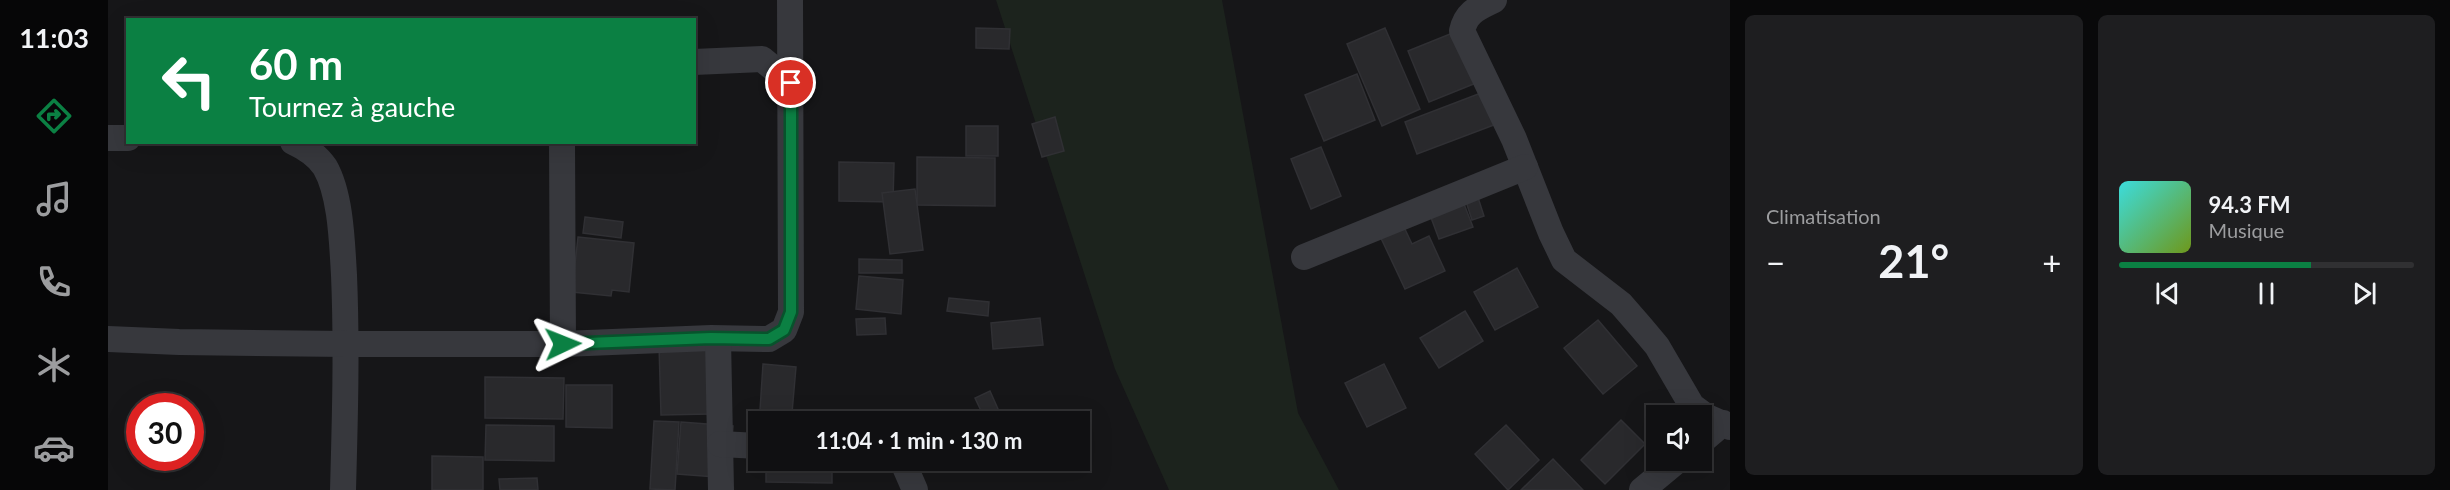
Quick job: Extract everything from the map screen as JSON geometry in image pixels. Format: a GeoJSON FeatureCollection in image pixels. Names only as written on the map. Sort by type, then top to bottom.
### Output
{"type":"FeatureCollection","features":[{"type":"Feature","properties":{"kind":"street"},"geometry":{"type":"LineString","coordinates":[[108,339],[347,344],[563,344],[769,339],[784,330],[791,312],[790,0]]}},
{"type":"Feature","properties":{"kind":"street"},"geometry":{"type":"LineString","coordinates":[[1494,0],[1473,11],[1465,19],[1462,31],[1525,166],[1564,260],[1621,304],[1657,346],[1692,406],[1707,417],[1727,425]]}},
{"type":"Feature","properties":{"kind":"street"},"geometry":{"type":"LineString","coordinates":[[696,62],[762,60],[791,83]]}},
{"type":"Feature","properties":{"kind":"street"},"geometry":{"type":"LineString","coordinates":[[108,138],[126,138]]}},
{"type":"Feature","properties":{"kind":"street"},"geometry":{"type":"LineString","coordinates":[[297,144],[309,150],[324,166],[332,185],[342,238],[347,344],[343,490]]}},
{"type":"Feature","properties":{"kind":"street"},"geometry":{"type":"LineString","coordinates":[[561,144],[563,344]]}},
{"type":"Feature","properties":{"kind":"street"},"geometry":{"type":"LineString","coordinates":[[1304,257],[1525,166]]}},
{"type":"Feature","properties":{"kind":"street"},"geometry":{"type":"LineString","coordinates":[[718,339],[721,490]]}},
{"type":"Feature","properties":{"kind":"street"},"geometry":{"type":"LineString","coordinates":[[1712,435],[1727,425]]}},
{"type":"Feature","properties":{"kind":"street"},"geometry":{"type":"LineString","coordinates":[[720,444],[748,445]]}},
{"type":"Feature","properties":{"kind":"street"},"geometry":{"type":"LineString","coordinates":[[907,471],[915,490]]}},
{"type":"Feature","properties":{"kind":"street"},"geometry":{"type":"LineString","coordinates":[[1642,490],[1665,471]]}},
{"type":"Feature","properties":{"kind":"shaded area"},"geometry":{"type":"Polygon","coordinates":[[[996,0],[1222,0],[1298,413],[1339,490],[1169,490],[1115,369],[996,0]]]}},
{"type":"Feature","properties":{"kind":"building"},"geometry":{"type":"Polygon","coordinates":[[[976,28],[1010,29],[1009,49],[976,48],[976,28]]]}},
{"type":"Feature","properties":{"kind":"building"},"geometry":{"type":"Polygon","coordinates":[[[1385,28],[1420,109],[1382,126],[1347,44],[1385,28]]]}},
{"type":"Feature","properties":{"kind":"building"},"geometry":{"type":"Polygon","coordinates":[[[1460,30],[1481,81],[1429,102],[1408,51],[1460,30]]]}},
{"type":"Feature","properties":{"kind":"building"},"geometry":{"type":"Polygon","coordinates":[[[1357,74],[1375,120],[1324,141],[1305,95],[1357,74]]]}},
{"type":"Feature","properties":{"kind":"building"},"geometry":{"type":"Polygon","coordinates":[[[1494,88],[1507,120],[1417,154],[1405,122],[1494,88]]]}},
{"type":"Feature","properties":{"kind":"building"},"geometry":{"type":"Polygon","coordinates":[[[1055,117],[1064,151],[1042,157],[1032,124],[1055,117]]]}},
{"type":"Feature","properties":{"kind":"building"},"geometry":{"type":"Polygon","coordinates":[[[966,126],[998,126],[998,156],[966,156],[966,126]]]}},
{"type":"Feature","properties":{"kind":"building"},"geometry":{"type":"Polygon","coordinates":[[[1321,147],[1341,196],[1311,209],[1291,159],[1321,147]]]}},
{"type":"Feature","properties":{"kind":"building"},"geometry":{"type":"Polygon","coordinates":[[[917,157],[995,158],[995,206],[917,205],[917,157]]]}},
{"type":"Feature","properties":{"kind":"building"},"geometry":{"type":"Polygon","coordinates":[[[839,162],[894,163],[893,202],[839,201],[839,162]]]}},
{"type":"Feature","properties":{"kind":"building"},"geometry":{"type":"Polygon","coordinates":[[[1473,182],[1484,216],[1472,220],[1461,186],[1473,182]]]}},
{"type":"Feature","properties":{"kind":"building"},"geometry":{"type":"Polygon","coordinates":[[[1457,186],[1473,227],[1439,239],[1424,199],[1457,186]]]}},
{"type":"Feature","properties":{"kind":"building"},"geometry":{"type":"Polygon","coordinates":[[[915,189],[923,250],[890,254],[882,193],[915,189]]]}},
{"type":"Feature","properties":{"kind":"building"},"geometry":{"type":"Polygon","coordinates":[[[585,217],[623,222],[621,238],[583,233],[585,217]]]}},
{"type":"Feature","properties":{"kind":"building"},"geometry":{"type":"Polygon","coordinates":[[[1403,225],[1412,244],[1429,236],[1445,271],[1405,289],[1380,236],[1403,225]]]}},
{"type":"Feature","properties":{"kind":"building"},"geometry":{"type":"Polygon","coordinates":[[[578,237],[634,243],[629,292],[612,290],[611,296],[572,292],[578,237]]]}},
{"type":"Feature","properties":{"kind":"building"},"geometry":{"type":"Polygon","coordinates":[[[859,259],[902,260],[902,273],[859,273],[859,259]]]}},
{"type":"Feature","properties":{"kind":"building"},"geometry":{"type":"Polygon","coordinates":[[[1517,268],[1538,307],[1495,330],[1474,292],[1517,268]]]}},
{"type":"Feature","properties":{"kind":"building"},"geometry":{"type":"Polygon","coordinates":[[[859,276],[903,280],[901,314],[856,309],[859,276]]]}},
{"type":"Feature","properties":{"kind":"building"},"geometry":{"type":"Polygon","coordinates":[[[949,298],[989,302],[988,316],[947,311],[949,298]]]}},
{"type":"Feature","properties":{"kind":"building"},"geometry":{"type":"Polygon","coordinates":[[[1465,311],[1483,341],[1439,368],[1420,338],[1465,311]]]}},
{"type":"Feature","properties":{"kind":"building"},"geometry":{"type":"Polygon","coordinates":[[[885,318],[886,334],[857,335],[856,319],[885,318]]]}},
{"type":"Feature","properties":{"kind":"building"},"geometry":{"type":"Polygon","coordinates":[[[1040,318],[1043,345],[993,349],[991,323],[1040,318]]]}},
{"type":"Feature","properties":{"kind":"building"},"geometry":{"type":"Polygon","coordinates":[[[1598,320],[1637,366],[1603,394],[1564,348],[1598,320]]]}},
{"type":"Feature","properties":{"kind":"building"},"geometry":{"type":"Polygon","coordinates":[[[709,344],[710,414],[661,415],[659,345],[709,344]]]}},
{"type":"Feature","properties":{"kind":"building"},"geometry":{"type":"Polygon","coordinates":[[[763,364],[796,367],[792,411],[760,410],[763,364]]]}},
{"type":"Feature","properties":{"kind":"building"},"geometry":{"type":"Polygon","coordinates":[[[1384,364],[1406,408],[1367,427],[1345,383],[1384,364]]]}},
{"type":"Feature","properties":{"kind":"building"},"geometry":{"type":"Polygon","coordinates":[[[485,377],[564,378],[563,419],[485,418],[485,377]]]}},
{"type":"Feature","properties":{"kind":"building"},"geometry":{"type":"Polygon","coordinates":[[[566,385],[612,385],[612,428],[566,427],[566,385]]]}},
{"type":"Feature","properties":{"kind":"building"},"geometry":{"type":"Polygon","coordinates":[[[990,391],[998,409],[981,411],[975,398],[990,391]]]}},
{"type":"Feature","properties":{"kind":"building"},"geometry":{"type":"Polygon","coordinates":[[[1621,420],[1645,444],[1605,484],[1581,460],[1621,420]]]}},
{"type":"Feature","properties":{"kind":"building"},"geometry":{"type":"Polygon","coordinates":[[[654,421],[679,422],[675,490],[650,489],[654,421]]]}},
{"type":"Feature","properties":{"kind":"building"},"geometry":{"type":"Polygon","coordinates":[[[681,422],[733,426],[729,478],[677,474],[681,422]]]}},
{"type":"Feature","properties":{"kind":"building"},"geometry":{"type":"Polygon","coordinates":[[[486,425],[554,426],[554,461],[485,460],[486,425]]]}},
{"type":"Feature","properties":{"kind":"building"},"geometry":{"type":"Polygon","coordinates":[[[1506,425],[1539,460],[1508,490],[1475,454],[1506,425]]]}},
{"type":"Feature","properties":{"kind":"building"},"geometry":{"type":"Polygon","coordinates":[[[432,456],[483,457],[483,490],[432,490],[432,456]]]}},
{"type":"Feature","properties":{"kind":"building"},"geometry":{"type":"Polygon","coordinates":[[[1553,459],[1583,490],[1521,490],[1553,459]]]}},
{"type":"Feature","properties":{"kind":"building"},"geometry":{"type":"Polygon","coordinates":[[[766,471],[832,471],[832,483],[766,482],[766,471]]]}},
{"type":"Feature","properties":{"kind":"building"},"geometry":{"type":"Polygon","coordinates":[[[537,478],[538,490],[500,490],[499,479],[537,478]]]}},
{"type":"Feature","properties":{"kind":"route"},"geometry":{"type":"LineString","coordinates":[[563,344],[711,338],[769,339],[784,330],[791,312],[791,83]]}}]}
